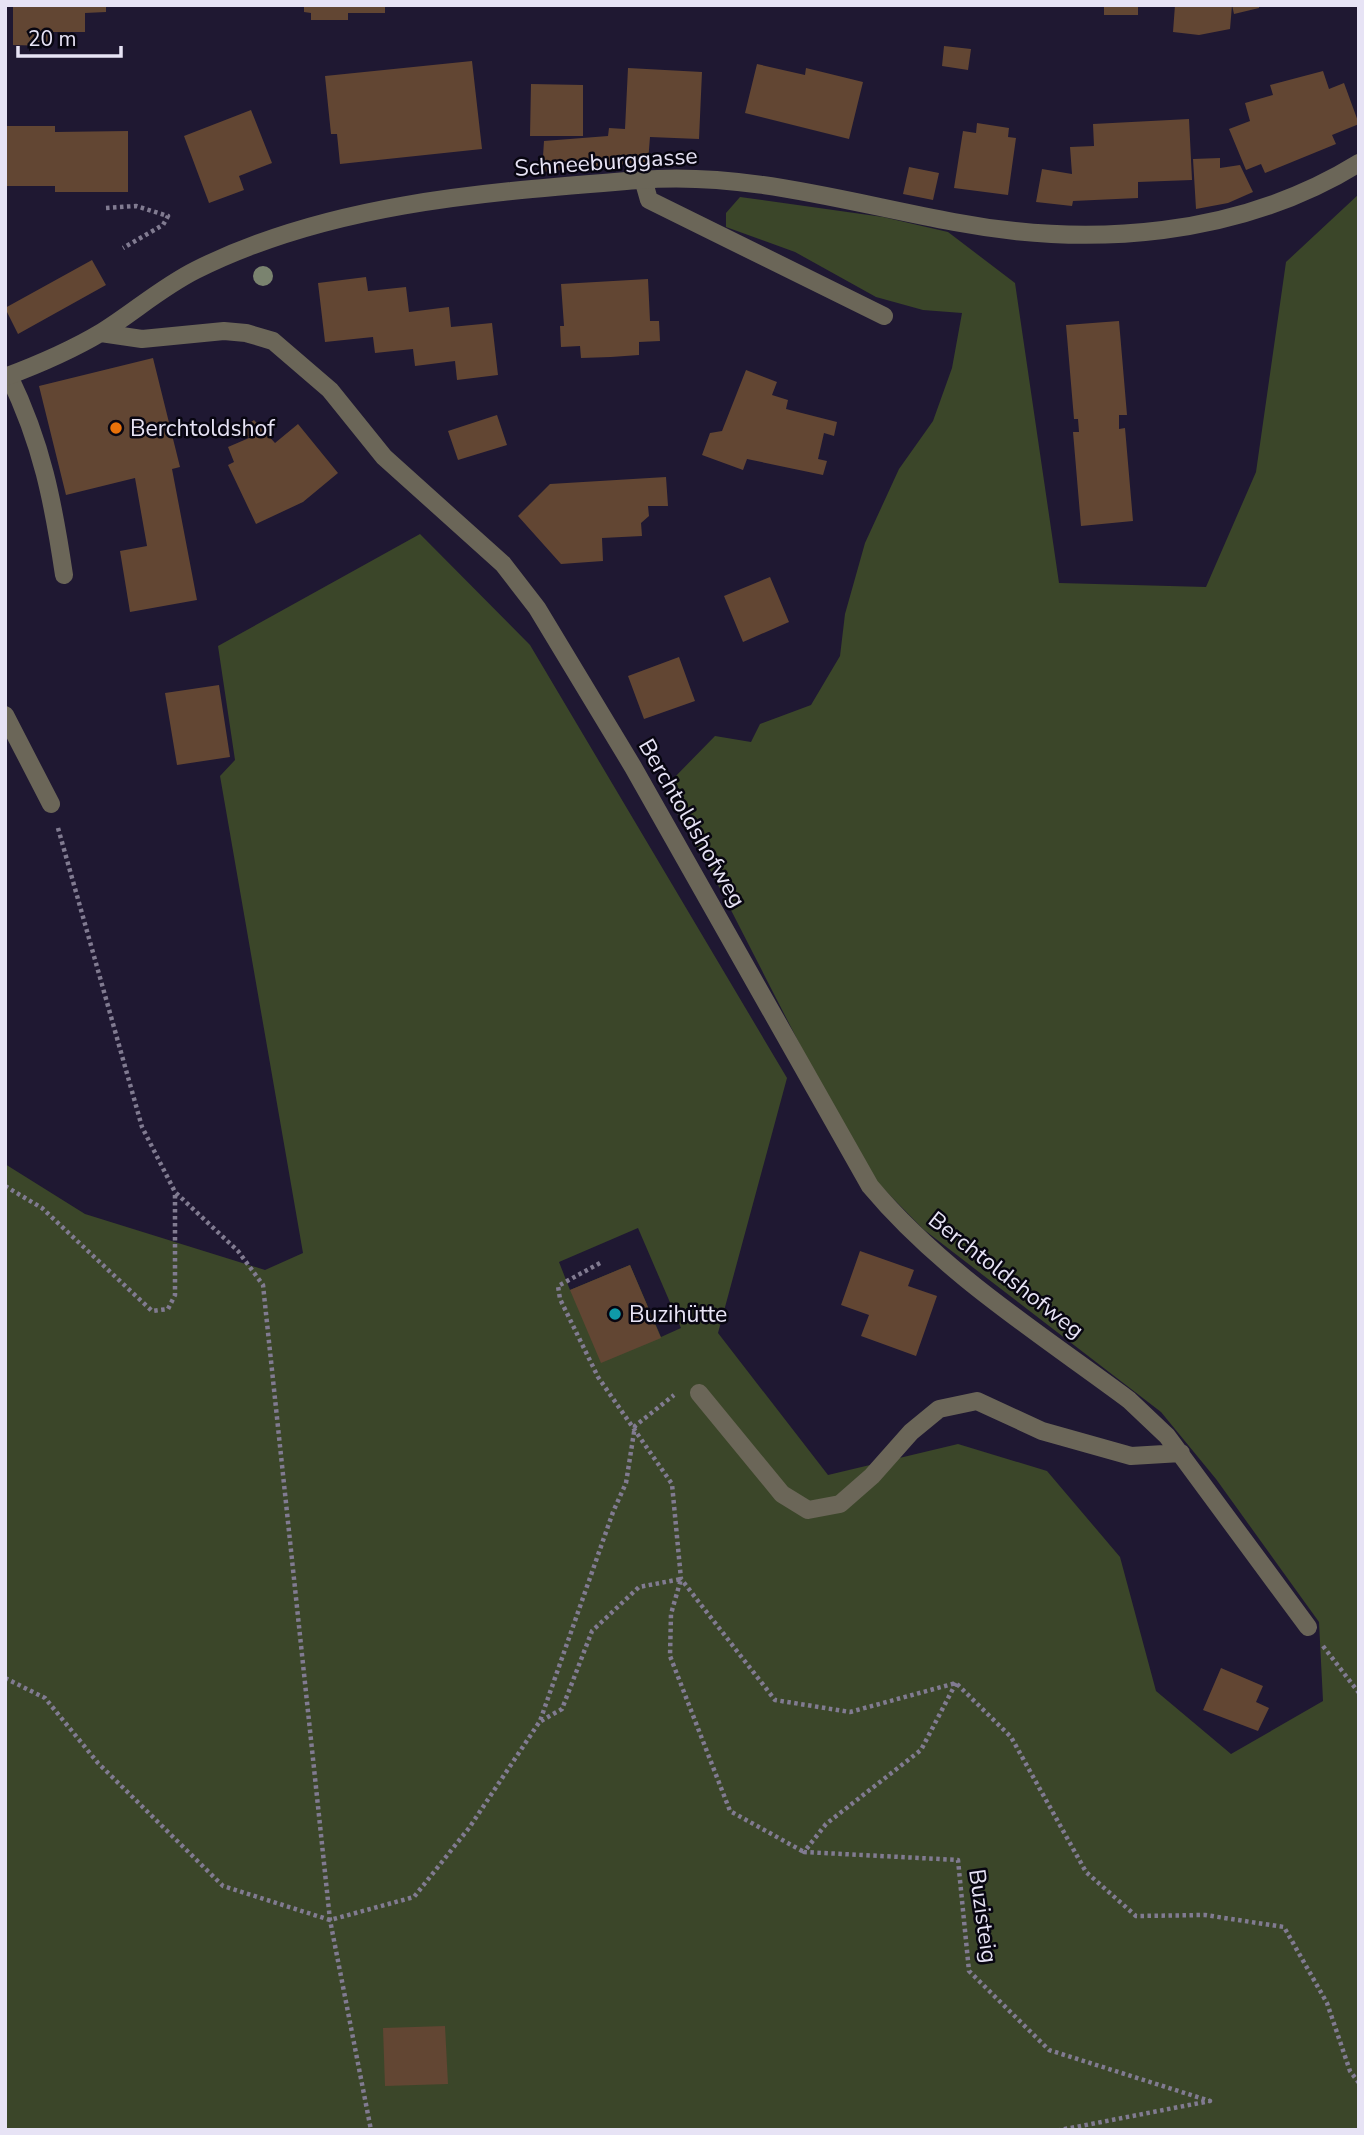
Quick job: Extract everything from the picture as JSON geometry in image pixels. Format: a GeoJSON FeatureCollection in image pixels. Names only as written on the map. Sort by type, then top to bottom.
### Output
{"type":"FeatureCollection","features":[{"type":"Feature","properties":{"kind":"street","name":"Schneeburggasse"},"geometry":{"type":"LineString","coordinates":[[7,377],[101,333],[166,287],[262,241],[323,221],[445,200],[643,180],[734,181],[995,229],[1074,233],[1152,232],[1250,214],[1283,203],[1359,163]]}},
{"type":"Feature","properties":{"kind":"street"},"geometry":{"type":"LineString","coordinates":[[643,180],[649,200],[884,316]]}},
{"type":"Feature","properties":{"kind":"street","name":"Berchtoldshofweg"},"geometry":{"type":"LineString","coordinates":[[101,333],[142,339],[224,331],[246,333],[273,341],[330,390],[384,457],[503,564],[537,608],[633,767],[870,1186],[899,1221],[942,1261],[1143,1411],[1181,1453],[1308,1627]]}},
{"type":"Feature","properties":{"kind":"street"},"geometry":{"type":"LineString","coordinates":[[7,377],[32,422],[53,501],[64,575]]}},
{"type":"Feature","properties":{"kind":"street"},"geometry":{"type":"LineString","coordinates":[[5,715],[51,804]]}},
{"type":"Feature","properties":{"kind":"street"},"geometry":{"type":"LineString","coordinates":[[699,1392],[782,1494],[808,1510],[840,1504],[872,1476],[911,1432],[939,1409],[977,1401],[1042,1431],[1130,1456],[1181,1453]]}},
{"type":"Feature","properties":{"kind":"path"},"geometry":{"type":"LineString","coordinates":[[106,208],[136,206],[168,216],[163,225],[123,248]]}},
{"type":"Feature","properties":{"kind":"path"},"geometry":{"type":"LineString","coordinates":[[51,804],[142,1127],[175,1192],[238,1251],[263,1285],[330,1920],[371,2130]]}},
{"type":"Feature","properties":{"kind":"path"},"geometry":{"type":"LineString","coordinates":[[5,1186],[42,1208],[152,1311],[168,1309],[175,1295],[175,1192]]}},
{"type":"Feature","properties":{"kind":"path"},"geometry":{"type":"LineString","coordinates":[[600,1263],[558,1286],[560,1298],[598,1377],[635,1426],[672,1484],[681,1579],[671,1614],[670,1656],[730,1811],[804,1852],[826,1824],[921,1750],[956,1684]]}},
{"type":"Feature","properties":{"kind":"path"},"geometry":{"type":"LineString","coordinates":[[5,1678],[45,1698],[98,1763],[223,1886],[330,1920],[414,1896],[469,1828],[540,1721],[613,1511],[626,1483],[635,1426],[671,1396],[699,1392]]}},
{"type":"Feature","properties":{"kind":"path"},"geometry":{"type":"LineString","coordinates":[[540,1721],[562,1709],[592,1630],[639,1587],[681,1579]]}},
{"type":"Feature","properties":{"kind":"path"},"geometry":{"type":"LineString","coordinates":[[681,1579],[775,1700],[850,1712],[956,1684]]}},
{"type":"Feature","properties":{"kind":"path"},"geometry":{"type":"LineString","coordinates":[[1308,1627],[1359,1693]]}},
{"type":"Feature","properties":{"kind":"path"},"geometry":{"type":"LineString","coordinates":[[956,1684],[1011,1737],[1086,1872],[1136,1916],[1205,1915],[1284,1927],[1327,2003],[1350,2071],[1359,2083]]}},
{"type":"Feature","properties":{"kind":"path","name":"Buzisteig"},"geometry":{"type":"LineString","coordinates":[[804,1852],[958,1860],[969,1971],[1049,2050],[1210,2101],[1060,2130]]}},
{"type":"Feature","properties":{"kind":"green space"},"geometry":{"type":"Polygon","coordinates":[[[1359,194],[1359,2130],[5,2130],[5,1164],[85,1214],[265,1270],[303,1253],[220,776],[235,760],[218,646],[420,534],[530,645],[787,1078],[718,1333],[828,1475],[958,1444],[1047,1471],[1120,1557],[1156,1691],[1231,1754],[1323,1701],[1319,1622],[1216,1479],[1161,1412],[923,1229],[874,1179],[817,1078],[713,875],[675,810],[670,782],[715,736],[751,742],[760,724],[811,705],[840,656],[845,614],[865,543],[899,469],[933,421],[952,368],[962,313],[923,310],[876,297],[795,252],[726,227],[726,213],[740,197],[883,217],[948,232],[1015,283],[1059,583],[1206,587],[1256,472],[1286,262],[1359,194]],[[638,1228],[559,1262],[570,1290],[630,1265],[661,1337],[681,1328],[638,1228]]]}},
{"type":"Feature","properties":{"kind":"building"},"geometry":{"type":"Polygon","coordinates":[[[13,5],[106,5],[106,12],[85,13],[85,32],[49,32],[49,46],[13,45],[13,5]]]}},
{"type":"Feature","properties":{"kind":"building"},"geometry":{"type":"Polygon","coordinates":[[[304,5],[385,5],[385,13],[348,13],[348,20],[311,20],[311,13],[304,12],[304,5]]]}},
{"type":"Feature","properties":{"kind":"building"},"geometry":{"type":"Polygon","coordinates":[[[1104,5],[1138,5],[1138,15],[1104,15],[1104,5]]]}},
{"type":"Feature","properties":{"kind":"building"},"geometry":{"type":"Polygon","coordinates":[[[1175,5],[1232,5],[1230,29],[1199,35],[1173,32],[1175,5]]]}},
{"type":"Feature","properties":{"kind":"building"},"geometry":{"type":"Polygon","coordinates":[[[1232,5],[1259,5],[1259,8],[1234,14],[1232,5]]]}},
{"type":"Feature","properties":{"kind":"building"},"geometry":{"type":"Polygon","coordinates":[[[944,46],[971,49],[968,70],[942,66],[944,46]]]}},
{"type":"Feature","properties":{"kind":"building"},"geometry":{"type":"Polygon","coordinates":[[[472,61],[482,149],[340,164],[337,134],[331,134],[325,76],[472,61]]]}},
{"type":"Feature","properties":{"kind":"building"},"geometry":{"type":"Polygon","coordinates":[[[757,64],[805,75],[806,68],[863,82],[849,139],[745,113],[757,64]]]}},
{"type":"Feature","properties":{"kind":"building"},"geometry":{"type":"Polygon","coordinates":[[[628,68],[702,72],[699,139],[650,137],[648,162],[542,172],[544,141],[608,136],[609,128],[625,129],[628,68]]]}},
{"type":"Feature","properties":{"kind":"building"},"geometry":{"type":"Polygon","coordinates":[[[1323,71],[1329,89],[1344,83],[1359,124],[1332,135],[1336,144],[1265,173],[1261,164],[1246,170],[1229,129],[1250,121],[1245,103],[1273,95],[1270,85],[1323,71]]]}},
{"type":"Feature","properties":{"kind":"building"},"geometry":{"type":"Polygon","coordinates":[[[531,84],[583,85],[583,136],[530,136],[531,84]]]}},
{"type":"Feature","properties":{"kind":"building"},"geometry":{"type":"Polygon","coordinates":[[[251,110],[272,163],[239,176],[244,190],[209,203],[184,136],[251,110]]]}},
{"type":"Feature","properties":{"kind":"building"},"geometry":{"type":"Polygon","coordinates":[[[1189,119],[1192,180],[1138,182],[1138,198],[1073,201],[1072,206],[1036,202],[1042,169],[1072,174],[1070,147],[1094,146],[1093,124],[1189,119]]]}},
{"type":"Feature","properties":{"kind":"building"},"geometry":{"type":"Polygon","coordinates":[[[977,123],[1009,128],[1008,137],[1016,138],[1008,195],[954,188],[963,131],[976,133],[977,123]]]}},
{"type":"Feature","properties":{"kind":"building"},"geometry":{"type":"Polygon","coordinates":[[[5,126],[55,126],[55,132],[128,131],[128,192],[55,192],[55,186],[5,186],[5,126]]]}},
{"type":"Feature","properties":{"kind":"building"},"geometry":{"type":"Polygon","coordinates":[[[1220,158],[1220,168],[1240,165],[1253,192],[1228,203],[1196,209],[1193,159],[1220,158]]]}},
{"type":"Feature","properties":{"kind":"building"},"geometry":{"type":"Polygon","coordinates":[[[909,167],[939,173],[933,200],[903,194],[909,167]]]}},
{"type":"Feature","properties":{"kind":"building"},"geometry":{"type":"Polygon","coordinates":[[[92,260],[106,285],[18,334],[5,308],[92,260]]]}},
{"type":"Feature","properties":{"kind":"building"},"geometry":{"type":"Polygon","coordinates":[[[366,277],[368,291],[406,287],[409,312],[449,307],[451,327],[492,323],[498,375],[457,380],[455,361],[415,366],[413,349],[375,353],[373,337],[325,342],[318,283],[366,277]]]}},
{"type":"Feature","properties":{"kind":"building"},"geometry":{"type":"Polygon","coordinates":[[[648,279],[650,321],[659,321],[660,341],[639,342],[639,355],[611,357],[581,358],[580,346],[561,347],[560,326],[564,326],[561,284],[648,279]]]}},
{"type":"Feature","properties":{"kind":"building"},"geometry":{"type":"Polygon","coordinates":[[[1119,321],[1127,415],[1119,415],[1119,429],[1125,428],[1133,521],[1081,526],[1073,432],[1079,432],[1078,419],[1074,419],[1066,325],[1119,321]]]}},
{"type":"Feature","properties":{"kind":"building"},"geometry":{"type":"Polygon","coordinates":[[[153,358],[180,467],[172,469],[197,600],[130,612],[120,551],[147,546],[135,478],[66,495],[39,386],[153,358]]]}},
{"type":"Feature","properties":{"kind":"building"},"geometry":{"type":"Polygon","coordinates":[[[746,370],[777,382],[772,395],[788,400],[786,409],[837,422],[834,436],[824,433],[818,459],[827,461],[823,475],[747,459],[743,470],[702,455],[710,433],[722,431],[746,370]]]}},
{"type":"Feature","properties":{"kind":"building"},"geometry":{"type":"Polygon","coordinates":[[[497,415],[507,445],[458,460],[448,431],[497,415]]]}},
{"type":"Feature","properties":{"kind":"building"},"geometry":{"type":"Polygon","coordinates":[[[254,420],[275,443],[298,424],[338,473],[303,502],[256,524],[228,465],[234,462],[228,447],[249,438],[243,428],[254,420]]]}},
{"type":"Feature","properties":{"kind":"building"},"geometry":{"type":"Polygon","coordinates":[[[666,477],[668,506],[648,506],[649,516],[641,523],[642,536],[602,538],[603,561],[561,564],[518,516],[550,484],[666,477]]]}},
{"type":"Feature","properties":{"kind":"building"},"geometry":{"type":"Polygon","coordinates":[[[770,577],[789,622],[743,642],[724,596],[770,577]]]}},
{"type":"Feature","properties":{"kind":"building"},"geometry":{"type":"Polygon","coordinates":[[[679,657],[695,701],[644,719],[628,676],[679,657]]]}},
{"type":"Feature","properties":{"kind":"building"},"geometry":{"type":"Polygon","coordinates":[[[219,685],[230,757],[177,765],[165,693],[219,685]]]}},
{"type":"Feature","properties":{"kind":"building"},"geometry":{"type":"Polygon","coordinates":[[[860,1251],[914,1270],[908,1286],[937,1296],[916,1356],[861,1336],[869,1315],[841,1305],[860,1251]]]}},
{"type":"Feature","properties":{"kind":"building","name":"Buzihütte"},"geometry":{"type":"Polygon","coordinates":[[[630,1265],[661,1338],[601,1363],[570,1290],[630,1265]]]}},
{"type":"Feature","properties":{"kind":"building"},"geometry":{"type":"Polygon","coordinates":[[[1221,1668],[1263,1686],[1256,1702],[1269,1708],[1258,1731],[1203,1710],[1221,1668]]]}},
{"type":"Feature","properties":{"kind":"building"},"geometry":{"type":"Polygon","coordinates":[[[445,2026],[448,2084],[385,2086],[383,2028],[445,2026]]]}},
{"type":"Feature","properties":{"kind":"place","name":"Berchtoldshof"},"geometry":{"type":"Point","coordinates":[116,428]}},
{"type":"Feature","properties":{"kind":"place","name":"Buzihütte"},"geometry":{"type":"Point","coordinates":[615,1314]}}]}
